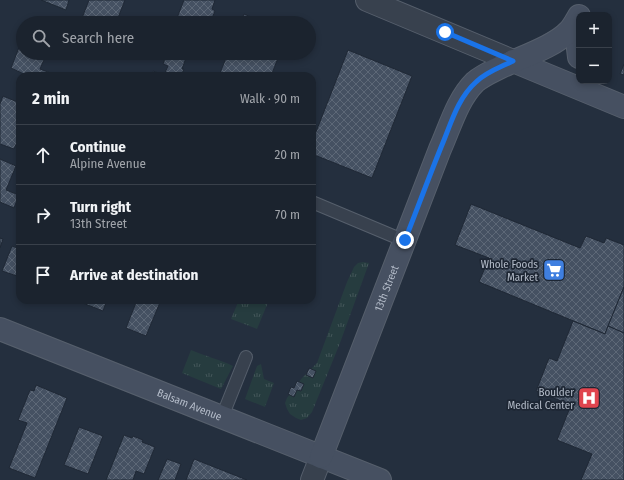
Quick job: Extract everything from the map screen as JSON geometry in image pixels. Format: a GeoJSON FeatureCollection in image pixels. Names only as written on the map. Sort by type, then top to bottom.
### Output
{"type":"FeatureCollection","features":[{"type":"Feature","properties":{"kind":"street"},"geometry":{"type":"LineString","coordinates":[[367,0],[618,104]]}},
{"type":"Feature","properties":{"kind":"street","name":"13th Street"},"geometry":{"type":"LineString","coordinates":[[312,480],[440,149],[455,113],[464,97],[476,81],[484,75],[543,49],[568,32],[576,22]]}},
{"type":"Feature","properties":{"kind":"street"},"geometry":{"type":"LineString","coordinates":[[592,84],[618,104]]}},
{"type":"Feature","properties":{"kind":"street","name":"Balsam Avenue"},"geometry":{"type":"LineString","coordinates":[[0,329],[380,480]]}},
{"type":"Feature","properties":{"kind":"lane"},"geometry":{"type":"LineString","coordinates":[[316,204],[405,240]]}},
{"type":"Feature","properties":{"kind":"lane"},"geometry":{"type":"LineString","coordinates":[[222,417],[246,357]]}},
{"type":"Feature","properties":{"kind":"green space"},"geometry":{"type":"Polygon","coordinates":[[[358,263],[369,263],[340,343],[312,412],[307,418],[301,420],[296,418],[290,414],[287,409],[285,403],[287,398],[302,378],[317,363],[347,282],[354,267],[358,263]]]}},
{"type":"Feature","properties":{"kind":"green space"},"geometry":{"type":"Polygon","coordinates":[[[237,304],[267,304],[257,329],[231,319],[237,304]]]}},
{"type":"Feature","properties":{"kind":"green space"},"geometry":{"type":"Polygon","coordinates":[[[191,350],[233,366],[221,389],[182,373],[191,350]]]}},
{"type":"Feature","properties":{"kind":"green space"},"geometry":{"type":"Polygon","coordinates":[[[261,364],[264,379],[274,383],[265,407],[245,399],[257,366],[261,364]]]}},
{"type":"Feature","properties":{"kind":"building"},"geometry":{"type":"Polygon","coordinates":[[[41,0],[69,0],[66,10],[41,0]]]}},
{"type":"Feature","properties":{"kind":"building"},"geometry":{"type":"Polygon","coordinates":[[[89,0],[125,0],[119,16],[83,16],[89,0]]]}},
{"type":"Feature","properties":{"kind":"building"},"geometry":{"type":"Polygon","coordinates":[[[184,0],[215,0],[212,9],[215,11],[213,16],[178,16],[184,0]]]}},
{"type":"Feature","properties":{"kind":"building"},"geometry":{"type":"Polygon","coordinates":[[[348,50],[412,76],[372,178],[316,156],[316,132],[348,50]]]}},
{"type":"Feature","properties":{"kind":"building"},"geometry":{"type":"Polygon","coordinates":[[[16,55],[16,60],[44,60],[40,69],[48,72],[20,72],[11,68],[16,55]]]}},
{"type":"Feature","properties":{"kind":"building"},"geometry":{"type":"Polygon","coordinates":[[[164,60],[185,60],[182,69],[184,69],[183,72],[165,72],[168,66],[163,64],[164,60]]]}},
{"type":"Feature","properties":{"kind":"building"},"geometry":{"type":"Polygon","coordinates":[[[225,60],[277,60],[273,72],[220,72],[225,60]]]}},
{"type":"Feature","properties":{"kind":"building"},"geometry":{"type":"Polygon","coordinates":[[[624,64],[624,75],[620,74],[624,64]]]}},
{"type":"Feature","properties":{"kind":"building"},"geometry":{"type":"Polygon","coordinates":[[[3,96],[16,101],[16,145],[14,149],[0,144],[0,104],[3,96]]]}},
{"type":"Feature","properties":{"kind":"building"},"geometry":{"type":"Polygon","coordinates":[[[0,159],[16,166],[6,190],[16,194],[16,203],[14,208],[0,202],[0,159]]]}},
{"type":"Feature","properties":{"kind":"building","name":"Whole Foods Market"},"geometry":{"type":"Polygon","coordinates":[[[471,204],[580,248],[586,236],[604,243],[606,238],[624,245],[624,287],[605,334],[479,282],[489,258],[455,245],[471,204]]]}},
{"type":"Feature","properties":{"kind":"building"},"geometry":{"type":"Polygon","coordinates":[[[0,238],[3,239],[0,248],[0,238]]]}},
{"type":"Feature","properties":{"kind":"building"},"geometry":{"type":"Polygon","coordinates":[[[12,246],[16,248],[16,276],[2,271],[12,246]]]}},
{"type":"Feature","properties":{"kind":"building"},"geometry":{"type":"Polygon","coordinates":[[[624,287],[624,333],[608,326],[624,287]]]}},
{"type":"Feature","properties":{"kind":"building"},"geometry":{"type":"Polygon","coordinates":[[[85,304],[106,304],[103,311],[85,304]]]}},
{"type":"Feature","properties":{"kind":"building"},"geometry":{"type":"Polygon","coordinates":[[[135,304],[159,304],[146,336],[126,328],[135,304]]]}},
{"type":"Feature","properties":{"kind":"building","name":"Boulder Medical Center"},"geometry":{"type":"Polygon","coordinates":[[[573,321],[605,334],[608,326],[624,333],[624,480],[581,480],[592,454],[557,440],[571,405],[536,391],[549,358],[557,361],[573,321]]]}},
{"type":"Feature","properties":{"kind":"building"},"geometry":{"type":"Polygon","coordinates":[[[309,368],[316,371],[313,378],[306,375],[309,368]]]}},
{"type":"Feature","properties":{"kind":"building"},"geometry":{"type":"Polygon","coordinates":[[[297,381],[304,384],[301,391],[297,390],[294,397],[288,394],[291,387],[294,388],[297,381]]]}},
{"type":"Feature","properties":{"kind":"building"},"geometry":{"type":"Polygon","coordinates":[[[36,385],[67,398],[35,478],[9,468],[27,423],[18,420],[30,390],[34,391],[36,385]]]}},
{"type":"Feature","properties":{"kind":"building"},"geometry":{"type":"Polygon","coordinates":[[[79,427],[103,436],[88,474],[64,465],[79,427]]]}},
{"type":"Feature","properties":{"kind":"building"},"geometry":{"type":"Polygon","coordinates":[[[124,435],[132,438],[133,436],[143,440],[142,442],[155,447],[144,474],[136,471],[133,480],[106,480],[124,435]]]}},
{"type":"Feature","properties":{"kind":"building"},"geometry":{"type":"Polygon","coordinates":[[[167,459],[181,464],[175,480],[158,480],[167,459]]]}},
{"type":"Feature","properties":{"kind":"building"},"geometry":{"type":"Polygon","coordinates":[[[194,459],[247,480],[186,480],[194,459]]]}},
{"type":"Feature","properties":{"kind":"place","name":"Whole Foods Market"},"geometry":{"type":"Point","coordinates":[554,270]}},
{"type":"Feature","properties":{"kind":"place","name":"Boulder Medical Center"},"geometry":{"type":"Point","coordinates":[589,398]}},
{"type":"Feature","properties":{"kind":"route"},"geometry":{"type":"LineString","coordinates":[[405,240],[440,149],[455,113],[464,97],[476,81],[484,75],[513,61],[445,32]]}}]}
